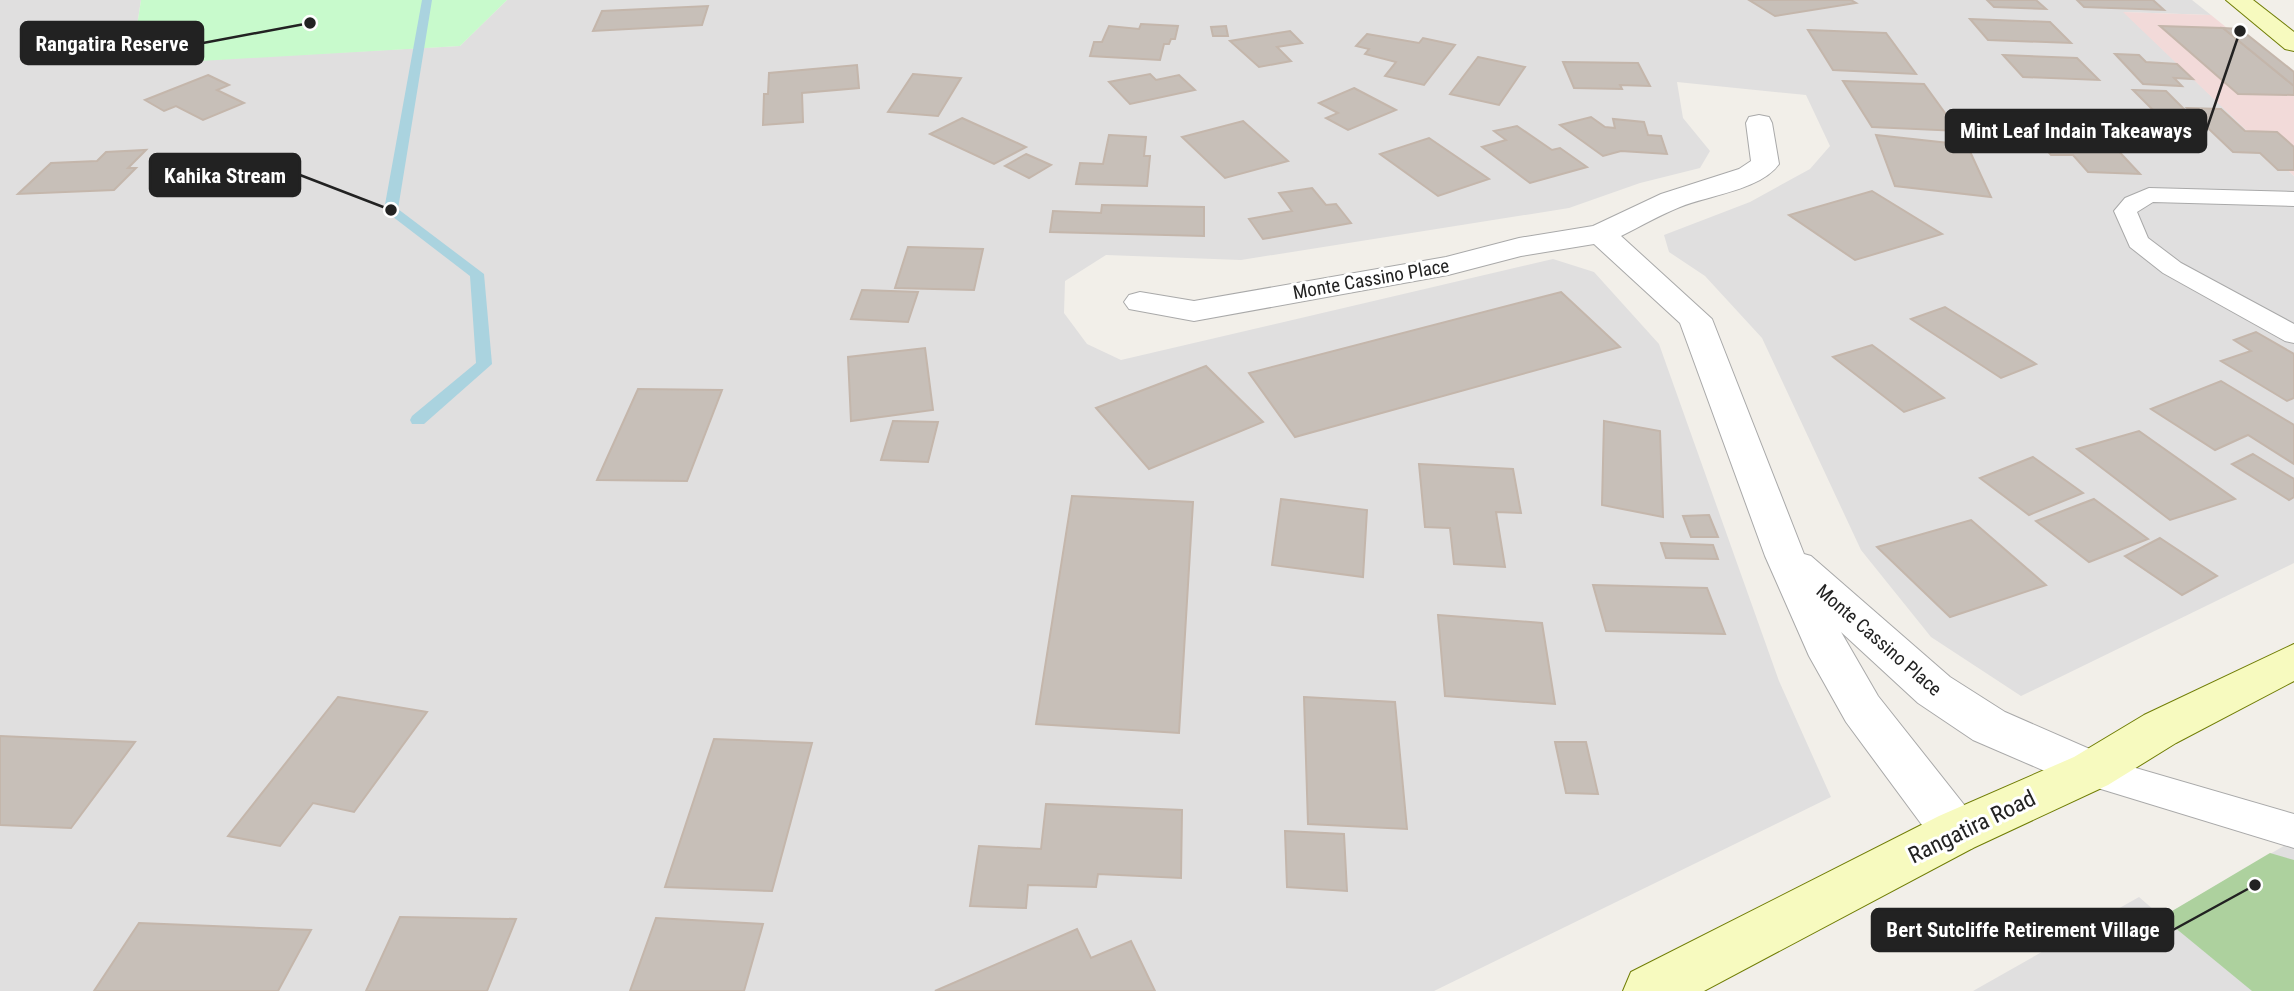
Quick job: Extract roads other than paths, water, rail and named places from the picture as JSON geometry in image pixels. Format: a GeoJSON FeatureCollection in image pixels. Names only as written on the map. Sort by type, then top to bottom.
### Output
{"type":"FeatureCollection","features":[{"type":"Feature","properties":{"kind":"main road"},"geometry":{"type":"LineString","coordinates":[[2238,0],[2294,44]]}},
{"type":"Feature","properties":{"kind":"main road","name":"Rangatira Road"},"geometry":{"type":"LineString","coordinates":[[1650,991],[1956,832],[2091,771],[2160,729],[2294,662]]}},
{"type":"Feature","properties":{"kind":"street","name":"Monte Cassino Place"},"geometry":{"type":"LineString","coordinates":[[1140,302],[1194,311],[1448,266],[1519,247],[1601,234],[1671,200],[1749,175],[1765,164],[1759,123]]}},
{"type":"Feature","properties":{"kind":"street","name":"Monte Cassino Place"},"geometry":{"type":"LineString","coordinates":[[1601,234],[1695,319],[1807,608],[1860,706],[1956,832]]}},
{"type":"Feature","properties":{"kind":"street","name":"Monte Cassino Place"},"geometry":{"type":"LineString","coordinates":[[1785,556],[1840,609],[1934,690],[1989,726],[2091,771]]}},
{"type":"Feature","properties":{"kind":"lane"},"geometry":{"type":"LineString","coordinates":[[2294,199],[2149,195],[2133,202],[2125,211],[2138,242],[2172,268],[2294,335]]}},
{"type":"Feature","properties":{"kind":"lane"},"geometry":{"type":"LineString","coordinates":[[2091,771],[2294,831]]}},
{"type":"Feature","properties":{"kind":"waterway"},"geometry":{"type":"LineString","coordinates":[[418,420],[484,364],[477,274],[391,210],[427,0]]}},
{"type":"Feature","properties":{"kind":"place","name":"Rangatira Reserve"},"geometry":{"type":"Point","coordinates":[310,23]}},
{"type":"Feature","properties":{"kind":"place","name":"Mint Leaf Indain Takeaways"},"geometry":{"type":"Point","coordinates":[2240,31]}},
{"type":"Feature","properties":{"kind":"place","name":"Kahika Stream"},"geometry":{"type":"Point","coordinates":[391,210]}},
{"type":"Feature","properties":{"kind":"place","name":"Bert Sutcliffe Retirement Village"},"geometry":{"type":"Point","coordinates":[2255,885]}}]}
